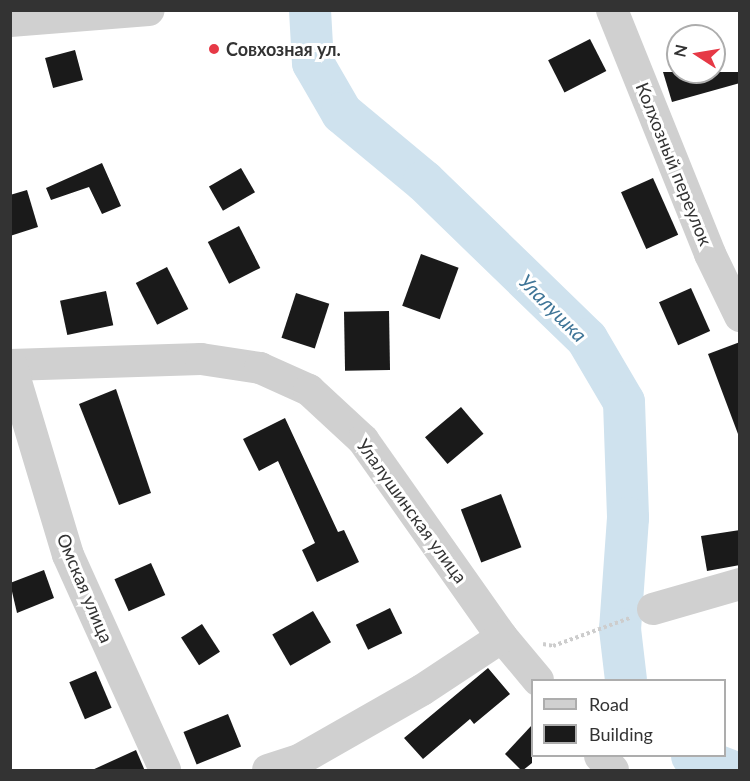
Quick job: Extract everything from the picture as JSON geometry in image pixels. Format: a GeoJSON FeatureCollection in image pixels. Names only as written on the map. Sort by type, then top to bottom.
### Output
{"type":"FeatureCollection","features":[{"type":"Feature","properties":{"kind":"street"},"geometry":{"type":"LineString","coordinates":[[10,21],[149,10]]}},
{"type":"Feature","properties":{"kind":"street","name":"Колхозный переулок"},"geometry":{"type":"LineString","coordinates":[[612,10],[669,144],[710,254],[740,316]]}},
{"type":"Feature","properties":{"kind":"street","name":"Улалушинская улица"},"geometry":{"type":"LineString","coordinates":[[11,365],[201,359],[260,368],[309,390],[363,440],[502,637],[536,679]]}},
{"type":"Feature","properties":{"kind":"street","name":"Омская улица"},"geometry":{"type":"LineString","coordinates":[[11,365],[68,555],[165,771]]}},
{"type":"Feature","properties":{"kind":"street"},"geometry":{"type":"LineString","coordinates":[[653,609],[740,584]]}},
{"type":"Feature","properties":{"kind":"street"},"geometry":{"type":"LineString","coordinates":[[268,771],[301,759],[422,690],[502,637]]}},
{"type":"Feature","properties":{"kind":"street"},"geometry":{"type":"LineString","coordinates":[[601,757],[613,771]]}},
{"type":"Feature","properties":{"kind":"path"},"geometry":{"type":"LineString","coordinates":[[502,637],[553,646],[653,609]]}},
{"type":"Feature","properties":{"kind":"building"},"geometry":{"type":"Polygon","coordinates":[[[590,39],[606,71],[564,92],[548,60],[590,39]]]}},
{"type":"Feature","properties":{"kind":"building"},"geometry":{"type":"Polygon","coordinates":[[[75,50],[83,80],[53,88],[45,58],[75,50]]]}},
{"type":"Feature","properties":{"kind":"building"},"geometry":{"type":"Polygon","coordinates":[[[726,72],[740,72],[740,83],[672,102],[667,84],[726,84],[726,72]]]}},
{"type":"Feature","properties":{"kind":"building"},"geometry":{"type":"Polygon","coordinates":[[[102,163],[121,206],[102,214],[89,187],[51,200],[46,188],[102,163]]]}},
{"type":"Feature","properties":{"kind":"building"},"geometry":{"type":"Polygon","coordinates":[[[241,168],[255,192],[223,211],[209,186],[241,168]]]}},
{"type":"Feature","properties":{"kind":"building"},"geometry":{"type":"Polygon","coordinates":[[[653,178],[678,235],[646,249],[621,192],[653,178]]]}},
{"type":"Feature","properties":{"kind":"building"},"geometry":{"type":"Polygon","coordinates":[[[27,190],[38,227],[10,236],[10,195],[27,190]]]}},
{"type":"Feature","properties":{"kind":"building"},"geometry":{"type":"Polygon","coordinates":[[[239,226],[260,268],[229,284],[208,242],[239,226]]]}},
{"type":"Feature","properties":{"kind":"building"},"geometry":{"type":"Polygon","coordinates":[[[421,254],[459,268],[440,319],[402,306],[421,254]]]}},
{"type":"Feature","properties":{"kind":"building"},"geometry":{"type":"Polygon","coordinates":[[[167,267],[188,309],[157,325],[136,283],[167,267]]]}},
{"type":"Feature","properties":{"kind":"building"},"geometry":{"type":"Polygon","coordinates":[[[691,288],[710,331],[678,345],[659,302],[691,288]]]}},
{"type":"Feature","properties":{"kind":"building"},"geometry":{"type":"Polygon","coordinates":[[[106,291],[113,325],[67,335],[60,301],[106,291]]]}},
{"type":"Feature","properties":{"kind":"building"},"geometry":{"type":"Polygon","coordinates":[[[296,293],[329,304],[315,349],[281,338],[296,293]]]}},
{"type":"Feature","properties":{"kind":"building"},"geometry":{"type":"Polygon","coordinates":[[[389,311],[390,370],[345,371],[344,312],[389,311]]]}},
{"type":"Feature","properties":{"kind":"building"},"geometry":{"type":"Polygon","coordinates":[[[740,342],[740,433],[738,434],[708,354],[740,342]]]}},
{"type":"Feature","properties":{"kind":"building"},"geometry":{"type":"Polygon","coordinates":[[[116,389],[151,493],[119,505],[79,404],[116,389]]]}},
{"type":"Feature","properties":{"kind":"building"},"geometry":{"type":"Polygon","coordinates":[[[461,407],[483,434],[447,464],[425,437],[461,407]]]}},
{"type":"Feature","properties":{"kind":"building"},"geometry":{"type":"Polygon","coordinates":[[[285,418],[338,532],[344,530],[359,562],[317,582],[302,550],[315,543],[278,461],[259,471],[243,439],[285,418]]]}},
{"type":"Feature","properties":{"kind":"building"},"geometry":{"type":"Polygon","coordinates":[[[501,494],[521,547],[481,563],[461,509],[501,494]]]}},
{"type":"Feature","properties":{"kind":"building"},"geometry":{"type":"Polygon","coordinates":[[[740,530],[740,565],[707,571],[701,536],[740,530]]]}},
{"type":"Feature","properties":{"kind":"building"},"geometry":{"type":"Polygon","coordinates":[[[151,563],[165,595],[129,611],[114,579],[151,563]]]}},
{"type":"Feature","properties":{"kind":"building"},"geometry":{"type":"Polygon","coordinates":[[[44,570],[54,598],[17,613],[10,583],[44,570]]]}},
{"type":"Feature","properties":{"kind":"building"},"geometry":{"type":"Polygon","coordinates":[[[390,608],[402,633],[368,650],[356,625],[390,608]]]}},
{"type":"Feature","properties":{"kind":"building"},"geometry":{"type":"Polygon","coordinates":[[[313,611],[331,642],[290,666],[272,634],[313,611]]]}},
{"type":"Feature","properties":{"kind":"building"},"geometry":{"type":"Polygon","coordinates":[[[202,624],[220,652],[199,665],[181,638],[202,624]]]}},
{"type":"Feature","properties":{"kind":"building"},"geometry":{"type":"Polygon","coordinates":[[[488,668],[510,694],[474,724],[470,719],[423,759],[404,738],[488,668]]]}},
{"type":"Feature","properties":{"kind":"building"},"geometry":{"type":"Polygon","coordinates":[[[96,671],[112,708],[85,719],[69,682],[96,671]]]}},
{"type":"Feature","properties":{"kind":"building"},"geometry":{"type":"Polygon","coordinates":[[[228,714],[241,746],[197,764],[183,732],[228,714]]]}},
{"type":"Feature","properties":{"kind":"building"},"geometry":{"type":"Polygon","coordinates":[[[531,726],[532,763],[522,771],[505,754],[531,726]]]}},
{"type":"Feature","properties":{"kind":"building"},"geometry":{"type":"Polygon","coordinates":[[[136,750],[145,771],[90,771],[136,750]]]}},
{"type":"Feature","properties":{"kind":"waterway","name":"Улалушка"},"geometry":{"type":"LineString","coordinates":[[310,10],[313,63],[342,113],[424,181],[587,339],[624,402],[628,518],[620,629],[626,679]]}},
{"type":"Feature","properties":{"kind":"waterway","name":"Улалушка"},"geometry":{"type":"LineString","coordinates":[[695,757],[728,770]]}},
{"type":"Feature","properties":{"kind":"place","name":"Совхозная ул."},"geometry":{"type":"Point","coordinates":[214,49]}}]}
